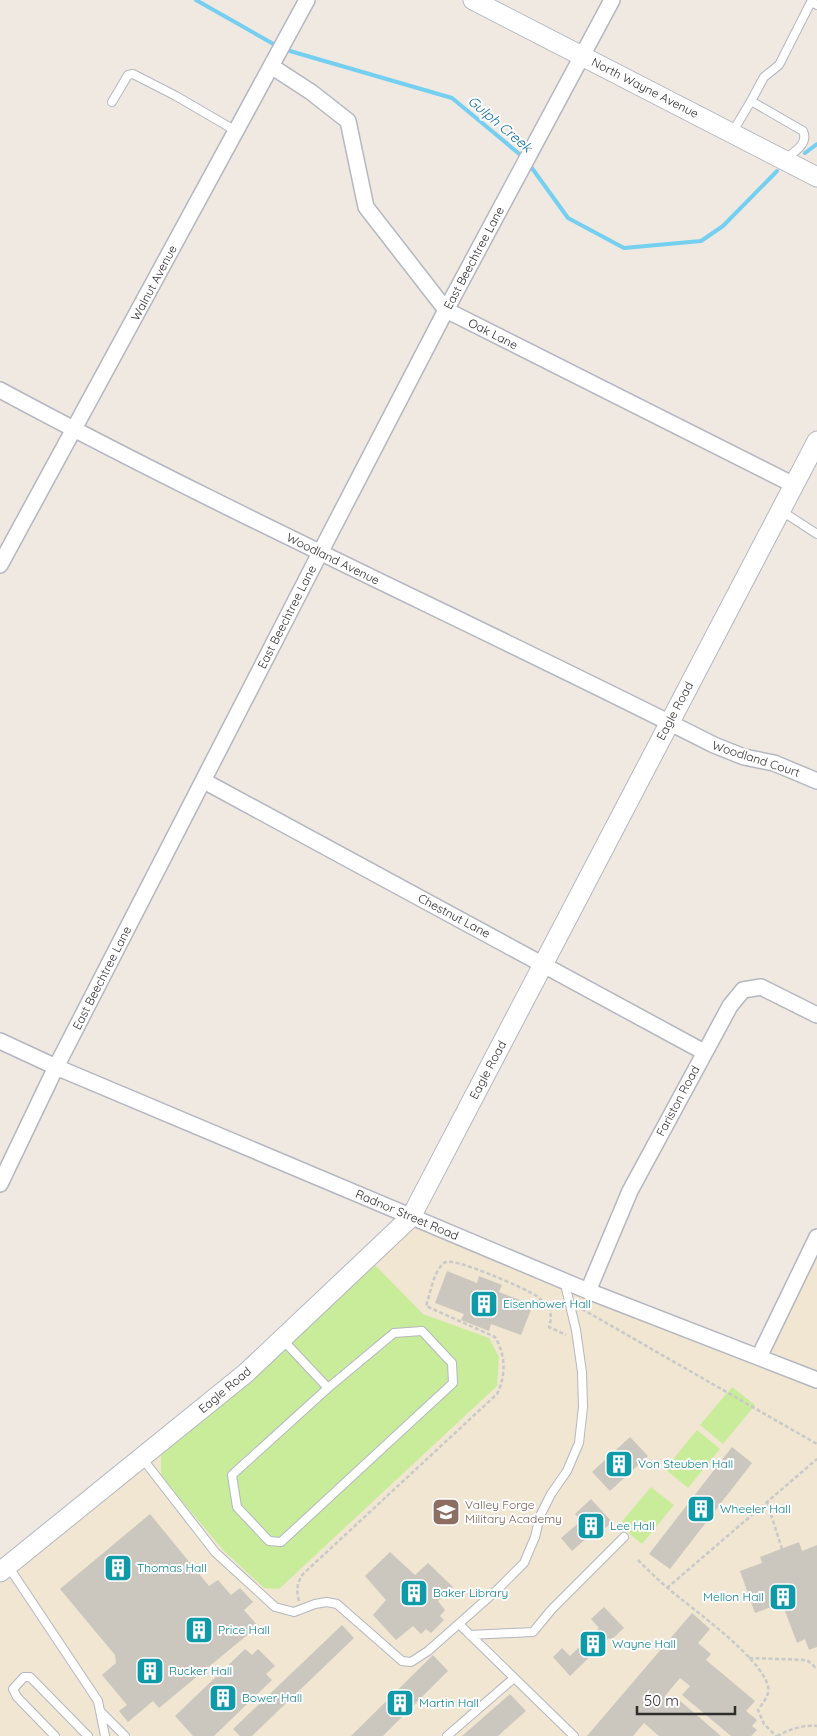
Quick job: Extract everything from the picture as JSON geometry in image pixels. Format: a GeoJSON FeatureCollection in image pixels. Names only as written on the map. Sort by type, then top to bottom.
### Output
{"type":"FeatureCollection","features":[{"type":"Feature","properties":{"kind":"street","name":"Walnut Avenue"},"geometry":{"type":"LineString","coordinates":[[0,565],[308,0]]}},
{"type":"Feature","properties":{"kind":"street","name":"North Wayne Avenue"},"geometry":{"type":"LineString","coordinates":[[473,0],[817,177]]}},
{"type":"Feature","properties":{"kind":"street","name":"East Beechtree Lane"},"geometry":{"type":"LineString","coordinates":[[0,1184],[56,1067],[320,553],[446,310],[612,0]]}},
{"type":"Feature","properties":{"kind":"street","name":"Oak Lane"},"geometry":{"type":"LineString","coordinates":[[271,66],[311,92],[348,121],[366,207],[446,310],[794,485]]}},
{"type":"Feature","properties":{"kind":"street","name":"Woodland Avenue"},"geometry":{"type":"LineString","coordinates":[[0,390],[74,430],[320,553],[669,723]]}},
{"type":"Feature","properties":{"kind":"street","name":"Eagle Road"},"geometry":{"type":"LineString","coordinates":[[4,1569],[246,1373],[411,1217],[817,441]]}},
{"type":"Feature","properties":{"kind":"street","name":"Woodland Court"},"geometry":{"type":"LineString","coordinates":[[669,723],[744,757],[774,763],[817,781]]}},
{"type":"Feature","properties":{"kind":"street","name":"Chestnut Lane"},"geometry":{"type":"LineString","coordinates":[[204,781],[704,1052]]}},
{"type":"Feature","properties":{"kind":"street","name":"Fariston Road"},"geometry":{"type":"LineString","coordinates":[[588,1291],[630,1191],[730,1006],[744,990],[761,987],[817,1015]]}},
{"type":"Feature","properties":{"kind":"street","name":"Radnor Street Road"},"geometry":{"type":"LineString","coordinates":[[0,1042],[588,1291],[817,1380]]}},
{"type":"Feature","properties":{"kind":"street"},"geometry":{"type":"LineString","coordinates":[[759,1357],[817,1237]]}},
{"type":"Feature","properties":{"kind":"lane"},"geometry":{"type":"LineString","coordinates":[[732,133],[764,77],[779,65],[811,2],[817,5]]}},
{"type":"Feature","properties":{"kind":"lane"},"geometry":{"type":"LineString","coordinates":[[112,102],[128,75],[133,74],[176,96],[236,131]]}},
{"type":"Feature","properties":{"kind":"lane"},"geometry":{"type":"LineString","coordinates":[[751,101],[803,131],[805,136],[804,144],[784,160]]}},
{"type":"Feature","properties":{"kind":"lane"},"geometry":{"type":"LineString","coordinates":[[780,510],[817,534]]}},
{"type":"Feature","properties":{"kind":"lane"},"geometry":{"type":"LineString","coordinates":[[142,1458],[216,1552],[275,1607],[294,1612],[315,1604],[327,1602],[337,1604],[402,1661],[411,1662],[428,1651],[524,1564],[536,1537],[540,1516],[567,1471],[579,1443],[583,1407],[582,1372],[576,1330],[564,1280]]}},
{"type":"Feature","properties":{"kind":"lane"},"geometry":{"type":"LineString","coordinates":[[422,1332],[452,1363],[454,1383],[281,1542],[269,1541],[237,1507],[232,1475],[328,1388],[394,1333],[422,1332]]}},
{"type":"Feature","properties":{"kind":"lane"},"geometry":{"type":"LineString","coordinates":[[282,1339],[328,1388]]}},
{"type":"Feature","properties":{"kind":"lane"},"geometry":{"type":"LineString","coordinates":[[470,1635],[533,1632],[552,1609],[624,1536]]}},
{"type":"Feature","properties":{"kind":"lane"},"geometry":{"type":"LineString","coordinates":[[4,1569],[98,1701],[105,1736]]}},
{"type":"Feature","properties":{"kind":"lane"},"geometry":{"type":"LineString","coordinates":[[459,1624],[574,1736]]}},
{"type":"Feature","properties":{"kind":"lane"},"geometry":{"type":"LineString","coordinates":[[55,1736],[17,1697],[13,1689],[24,1677],[30,1677],[88,1736]]}},
{"type":"Feature","properties":{"kind":"lane"},"geometry":{"type":"LineString","coordinates":[[447,1736],[514,1678]]}},
{"type":"Feature","properties":{"kind":"lane"},"geometry":{"type":"LineString","coordinates":[[100,1712],[125,1736]]}},
{"type":"Feature","properties":{"kind":"path"},"geometry":{"type":"LineString","coordinates":[[569,1302],[817,1444]]}},
{"type":"Feature","properties":{"kind":"path"},"geometry":{"type":"LineString","coordinates":[[667,1588],[817,1459]]}},
{"type":"Feature","properties":{"kind":"path"},"geometry":{"type":"LineString","coordinates":[[767,1502],[782,1549]]}},
{"type":"Feature","properties":{"kind":"path"},"geometry":{"type":"LineString","coordinates":[[638,1560],[667,1588],[750,1658],[764,1676],[768,1686],[768,1696],[758,1710],[764,1724],[776,1736],[800,1726],[817,1726]]}},
{"type":"Feature","properties":{"kind":"path"},"geometry":{"type":"LineString","coordinates":[[750,1658],[807,1660],[815,1667],[817,1666]]}},
{"type":"Feature","properties":{"kind":"shaded area","name":"Valley Forge Military Academy"},"geometry":{"type":"Polygon","coordinates":[[[411,1217],[759,1357],[817,1238],[817,1736],[0,1736],[0,1572],[142,1458],[411,1217]]]}},
{"type":"Feature","properties":{"kind":"green space"},"geometry":{"type":"Polygon","coordinates":[[[374,1264],[423,1314],[489,1338],[499,1357],[497,1386],[279,1589],[264,1588],[223,1550],[161,1476],[161,1455],[374,1264]]]}},
{"type":"Feature","properties":{"kind":"green space"},"geometry":{"type":"Polygon","coordinates":[[[732,1387],[755,1405],[723,1444],[700,1425],[732,1387]]]}},
{"type":"Feature","properties":{"kind":"green space"},"geometry":{"type":"Polygon","coordinates":[[[697,1430],[720,1449],[688,1488],[665,1469],[697,1430]]]}},
{"type":"Feature","properties":{"kind":"green space"},"geometry":{"type":"Polygon","coordinates":[[[651,1487],[674,1505],[642,1544],[619,1525],[651,1487]]]}},
{"type":"Feature","properties":{"kind":"building","name":"Eisenhower Hall"},"geometry":{"type":"Polygon","coordinates":[[[447,1271],[477,1283],[479,1276],[502,1285],[499,1292],[533,1305],[521,1335],[491,1324],[489,1331],[461,1320],[464,1314],[435,1303],[447,1271]]]}},
{"type":"Feature","properties":{"kind":"building","name":"Von Steuben Hall"},"geometry":{"type":"Polygon","coordinates":[[[630,1437],[648,1456],[610,1491],[592,1472],[630,1437]]]}},
{"type":"Feature","properties":{"kind":"building","name":"Wheeler Hall"},"geometry":{"type":"Polygon","coordinates":[[[732,1447],[752,1463],[670,1569],[649,1554],[732,1447]]]}},
{"type":"Feature","properties":{"kind":"building","name":"Lee Hall"},"geometry":{"type":"Polygon","coordinates":[[[591,1499],[612,1522],[598,1535],[595,1531],[572,1551],[561,1538],[581,1521],[575,1514],[591,1499]]]}},
{"type":"Feature","properties":{"kind":"building"},"geometry":{"type":"Polygon","coordinates":[[[150,1514],[209,1586],[218,1580],[231,1595],[240,1588],[253,1602],[244,1610],[258,1626],[159,1708],[153,1701],[128,1722],[119,1711],[127,1705],[102,1675],[116,1663],[115,1655],[60,1589],[150,1514]]]}},
{"type":"Feature","properties":{"kind":"building","name":"Mellon Hall"},"geometry":{"type":"Polygon","coordinates":[[[799,1542],[802,1551],[817,1545],[817,1647],[809,1650],[805,1639],[797,1643],[782,1603],[755,1613],[740,1571],[762,1563],[760,1557],[799,1542]]]}},
{"type":"Feature","properties":{"kind":"building","name":"Baker Library"},"geometry":{"type":"Polygon","coordinates":[[[390,1552],[415,1575],[428,1563],[453,1587],[438,1601],[445,1610],[440,1616],[444,1620],[431,1633],[426,1629],[421,1634],[413,1626],[396,1640],[373,1615],[386,1600],[365,1576],[390,1552]]]}},
{"type":"Feature","properties":{"kind":"building","name":"Wayne Hall"},"geometry":{"type":"Polygon","coordinates":[[[604,1607],[624,1628],[611,1640],[609,1638],[570,1676],[553,1657],[562,1648],[570,1656],[599,1628],[591,1619],[604,1607]]]}},
{"type":"Feature","properties":{"kind":"building"},"geometry":{"type":"Polygon","coordinates":[[[692,1613],[710,1629],[698,1643],[711,1654],[706,1660],[755,1701],[746,1711],[757,1720],[752,1726],[757,1730],[751,1736],[731,1736],[682,1695],[690,1686],[680,1678],[665,1696],[674,1704],[678,1699],[721,1736],[659,1736],[644,1723],[633,1736],[587,1736],[692,1613]]]}},
{"type":"Feature","properties":{"kind":"building"},"geometry":{"type":"Polygon","coordinates":[[[342,1625],[354,1638],[252,1736],[240,1736],[233,1729],[342,1625]]]}},
{"type":"Feature","properties":{"kind":"building","name":"Bower Hall"},"geometry":{"type":"Polygon","coordinates":[[[245,1649],[252,1655],[258,1649],[275,1666],[266,1674],[272,1680],[214,1736],[193,1736],[175,1716],[245,1649]]]}},
{"type":"Feature","properties":{"kind":"building","name":"Martin Hall"},"geometry":{"type":"Polygon","coordinates":[[[433,1655],[448,1671],[383,1736],[351,1736],[433,1655]]]}},
{"type":"Feature","properties":{"kind":"building"},"geometry":{"type":"Polygon","coordinates":[[[510,1694],[526,1711],[498,1736],[462,1736],[510,1694]]]}},
{"type":"Feature","properties":{"kind":"waterway","name":"Gulph Creek"},"geometry":{"type":"LineString","coordinates":[[196,0],[277,46]]}},
{"type":"Feature","properties":{"kind":"waterway","name":"Gulph Creek"},"geometry":{"type":"LineString","coordinates":[[283,49],[452,98],[523,157]]}},
{"type":"Feature","properties":{"kind":"waterway","name":"Gulph Creek"},"geometry":{"type":"LineString","coordinates":[[805,153],[817,144]]}},
{"type":"Feature","properties":{"kind":"waterway","name":"Gulph Creek"},"geometry":{"type":"LineString","coordinates":[[529,164],[568,218],[624,248],[701,241],[723,226],[777,171]]}},
{"type":"Feature","properties":{"kind":"place","name":"Eisenhower Hall"},"geometry":{"type":"Point","coordinates":[484,1304]}},
{"type":"Feature","properties":{"kind":"place","name":"Von Steuben Hall"},"geometry":{"type":"Point","coordinates":[619,1464]}},
{"type":"Feature","properties":{"kind":"place","name":"Wheeler Hall"},"geometry":{"type":"Point","coordinates":[701,1509]}},
{"type":"Feature","properties":{"kind":"place","name":"Valley Forge Military Academy"},"geometry":{"type":"Point","coordinates":[446,1512]}},
{"type":"Feature","properties":{"kind":"place","name":"Lee Hall"},"geometry":{"type":"Point","coordinates":[591,1526]}},
{"type":"Feature","properties":{"kind":"place","name":"Thomas Hall"},"geometry":{"type":"Point","coordinates":[118,1568]}},
{"type":"Feature","properties":{"kind":"place","name":"Baker Library"},"geometry":{"type":"Point","coordinates":[414,1593]}},
{"type":"Feature","properties":{"kind":"place","name":"Mellon Hall"},"geometry":{"type":"Point","coordinates":[783,1597]}},
{"type":"Feature","properties":{"kind":"place","name":"Price Hall"},"geometry":{"type":"Point","coordinates":[199,1630]}},
{"type":"Feature","properties":{"kind":"place","name":"Wayne Hall"},"geometry":{"type":"Point","coordinates":[593,1644]}},
{"type":"Feature","properties":{"kind":"place","name":"Rucker Hall"},"geometry":{"type":"Point","coordinates":[150,1671]}},
{"type":"Feature","properties":{"kind":"place","name":"Bower Hall"},"geometry":{"type":"Point","coordinates":[223,1698]}},
{"type":"Feature","properties":{"kind":"place","name":"Martin Hall"},"geometry":{"type":"Point","coordinates":[400,1703]}}]}
